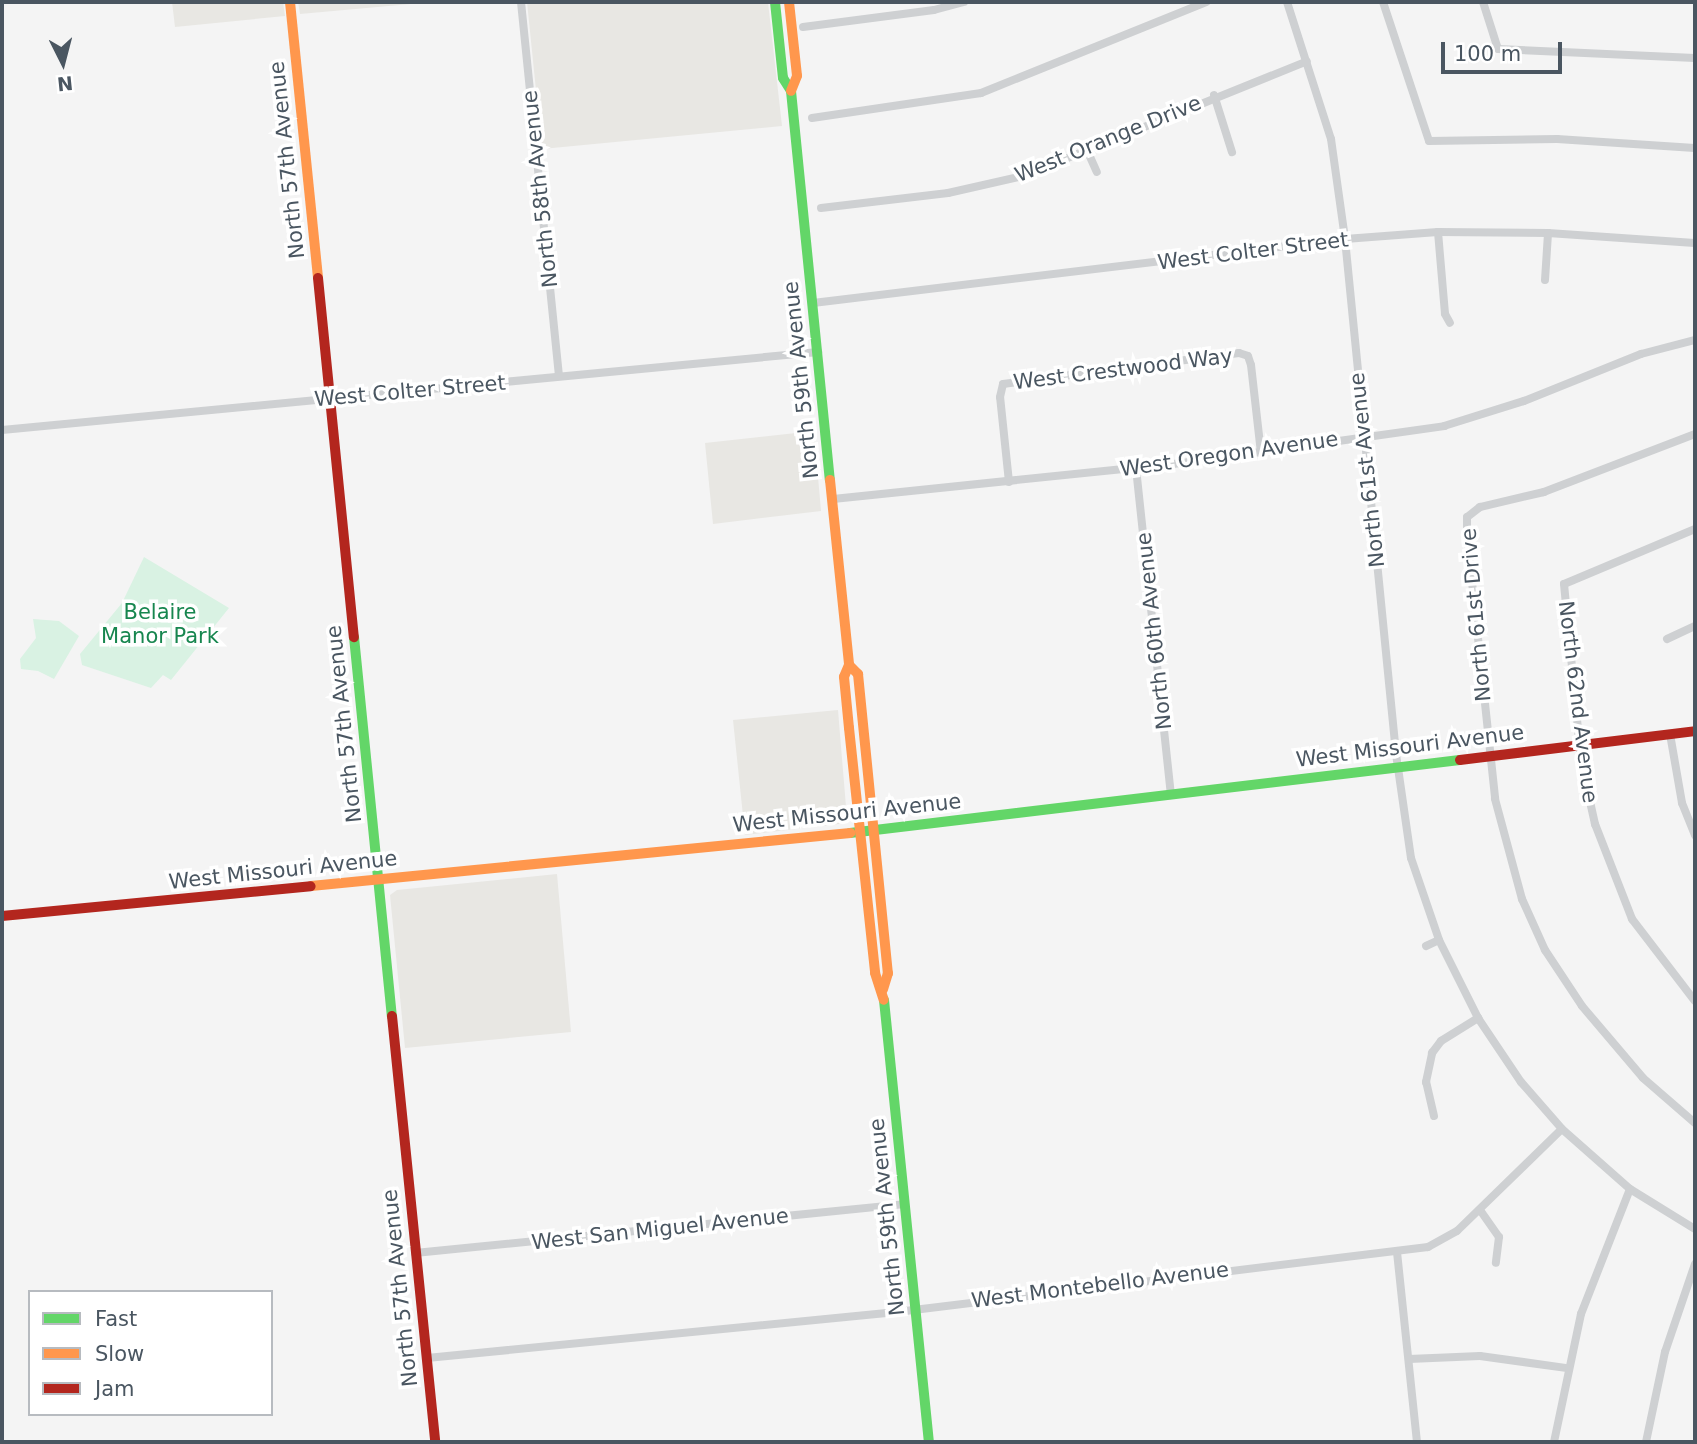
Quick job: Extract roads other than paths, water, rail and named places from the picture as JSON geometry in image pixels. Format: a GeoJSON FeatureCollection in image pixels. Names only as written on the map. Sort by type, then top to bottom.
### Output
{"type":"FeatureCollection","features":[{"type":"Feature","properties":{"kind":"street","name":"North 57th Avenue"},"geometry":{"type":"LineString","coordinates":[[290,2],[435,1442]]}},
{"type":"Feature","properties":{"kind":"street","name":"North 58th Avenue"},"geometry":{"type":"LineString","coordinates":[[521,2],[559,376]]}},
{"type":"Feature","properties":{"kind":"street","name":"North 59th Avenue"},"geometry":{"type":"LineString","coordinates":[[775,2],[783,78],[791,91],[849,664],[844,677],[875,973],[883,989],[929,1442]]}},
{"type":"Feature","properties":{"kind":"street","name":"North 59th Avenue"},"geometry":{"type":"LineString","coordinates":[[789,2],[797,76],[791,91]]}},
{"type":"Feature","properties":{"kind":"street"},"geometry":{"type":"LineString","coordinates":[[803,27],[934,10],[964,2]]}},
{"type":"Feature","properties":{"kind":"street"},"geometry":{"type":"LineString","coordinates":[[812,118],[981,93],[1206,2]]}},
{"type":"Feature","properties":{"kind":"street","name":"North 61st Avenue"},"geometry":{"type":"LineString","coordinates":[[1287,2],[1331,139],[1345,239],[1397,767],[1411,859],[1438,940],[1478,1018],[1521,1082],[1562,1129]]}},
{"type":"Feature","properties":{"kind":"street"},"geometry":{"type":"LineString","coordinates":[[1383,2],[1429,141],[1556,139],[1695,148]]}},
{"type":"Feature","properties":{"kind":"street"},"geometry":{"type":"LineString","coordinates":[[1483,2],[1498,49],[1695,58]]}},
{"type":"Feature","properties":{"kind":"street","name":"West Orange Drive"},"geometry":{"type":"LineString","coordinates":[[821,208],[978,187],[1023,176],[1214,95],[1307,61]]}},
{"type":"Feature","properties":{"kind":"street"},"geometry":{"type":"LineString","coordinates":[[1214,95],[1232,152]]}},
{"type":"Feature","properties":{"kind":"street"},"geometry":{"type":"LineString","coordinates":[[1087,150],[1097,172]]}},
{"type":"Feature","properties":{"kind":"street","name":"West Colter Street"},"geometry":{"type":"LineString","coordinates":[[813,303],[1345,239],[1438,232],[1548,233],[1695,243]]}},
{"type":"Feature","properties":{"kind":"street"},"geometry":{"type":"LineString","coordinates":[[1438,232],[1445,314],[1450,323]]}},
{"type":"Feature","properties":{"kind":"street"},"geometry":{"type":"LineString","coordinates":[[1545,280],[1548,233]]}},
{"type":"Feature","properties":{"kind":"street","name":"West Oregon Avenue"},"geometry":{"type":"LineString","coordinates":[[833,499],[1136,468],[1444,426],[1524,401],[1642,354],[1695,340]]}},
{"type":"Feature","properties":{"kind":"street","name":"West Colter Street"},"geometry":{"type":"LineString","coordinates":[[2,430],[818,352]]}},
{"type":"Feature","properties":{"kind":"street","name":"West Crestwood Way"},"geometry":{"type":"LineString","coordinates":[[1009,482],[1001,389],[1010,381],[1248,356],[1261,453]]}},
{"type":"Feature","properties":{"kind":"street","name":"North 61st Drive"},"geometry":{"type":"LineString","coordinates":[[1695,434],[1544,492],[1480,507],[1467,517],[1489,756],[1507,855],[1545,950],[1606,1037],[1695,1124]]}},
{"type":"Feature","properties":{"kind":"street","name":"North 60th Avenue"},"geometry":{"type":"LineString","coordinates":[[1136,468],[1171,795]]}},
{"type":"Feature","properties":{"kind":"street","name":"North 62nd Avenue"},"geometry":{"type":"LineString","coordinates":[[1695,529],[1564,584],[1580,745],[1589,803],[1611,872],[1632,919],[1695,1001]]}},
{"type":"Feature","properties":{"kind":"street"},"geometry":{"type":"LineString","coordinates":[[1668,639],[1695,626]]}},
{"type":"Feature","properties":{"kind":"street","name":"North 59th Avenue"},"geometry":{"type":"LineString","coordinates":[[849,664],[858,674],[888,973],[883,989]]}},
{"type":"Feature","properties":{"kind":"street","name":"West Missouri Avenue"},"geometry":{"type":"LineString","coordinates":[[2,916],[874,831],[1695,731]]}},
{"type":"Feature","properties":{"kind":"street"},"geometry":{"type":"LineString","coordinates":[[1670,734],[1682,803],[1695,836]]}},
{"type":"Feature","properties":{"kind":"street"},"geometry":{"type":"LineString","coordinates":[[1426,946],[1438,940]]}},
{"type":"Feature","properties":{"kind":"street"},"geometry":{"type":"LineString","coordinates":[[1434,1116],[1426,1083],[1432,1053],[1441,1041],[1478,1018]]}},
{"type":"Feature","properties":{"kind":"street"},"geometry":{"type":"LineString","coordinates":[[1562,1129],[1630,1189],[1695,1229]]}},
{"type":"Feature","properties":{"kind":"street","name":"West Montebello Avenue"},"geometry":{"type":"LineString","coordinates":[[427,1358],[915,1309],[1397,1252],[1444,1241],[1480,1210],[1562,1129]]}},
{"type":"Feature","properties":{"kind":"street"},"geometry":{"type":"LineString","coordinates":[[1554,1442],[1567,1368],[1589,1290],[1630,1189]]}},
{"type":"Feature","properties":{"kind":"street","name":"West San Miguel Avenue"},"geometry":{"type":"LineString","coordinates":[[415,1253],[905,1204]]}},
{"type":"Feature","properties":{"kind":"street"},"geometry":{"type":"LineString","coordinates":[[1480,1210],[1499,1237],[1496,1262]]}},
{"type":"Feature","properties":{"kind":"street"},"geometry":{"type":"LineString","coordinates":[[1397,1252],[1417,1442]]}},
{"type":"Feature","properties":{"kind":"street"},"geometry":{"type":"LineString","coordinates":[[1646,1442],[1665,1352],[1695,1264]]}},
{"type":"Feature","properties":{"kind":"street"},"geometry":{"type":"LineString","coordinates":[[1409,1359],[1480,1356],[1567,1368]]}},
{"type":"Feature","properties":{"kind":"park label","name":"Belaire Manor Park"},"geometry":{"type":"Point","coordinates":[160,624]}}]}
